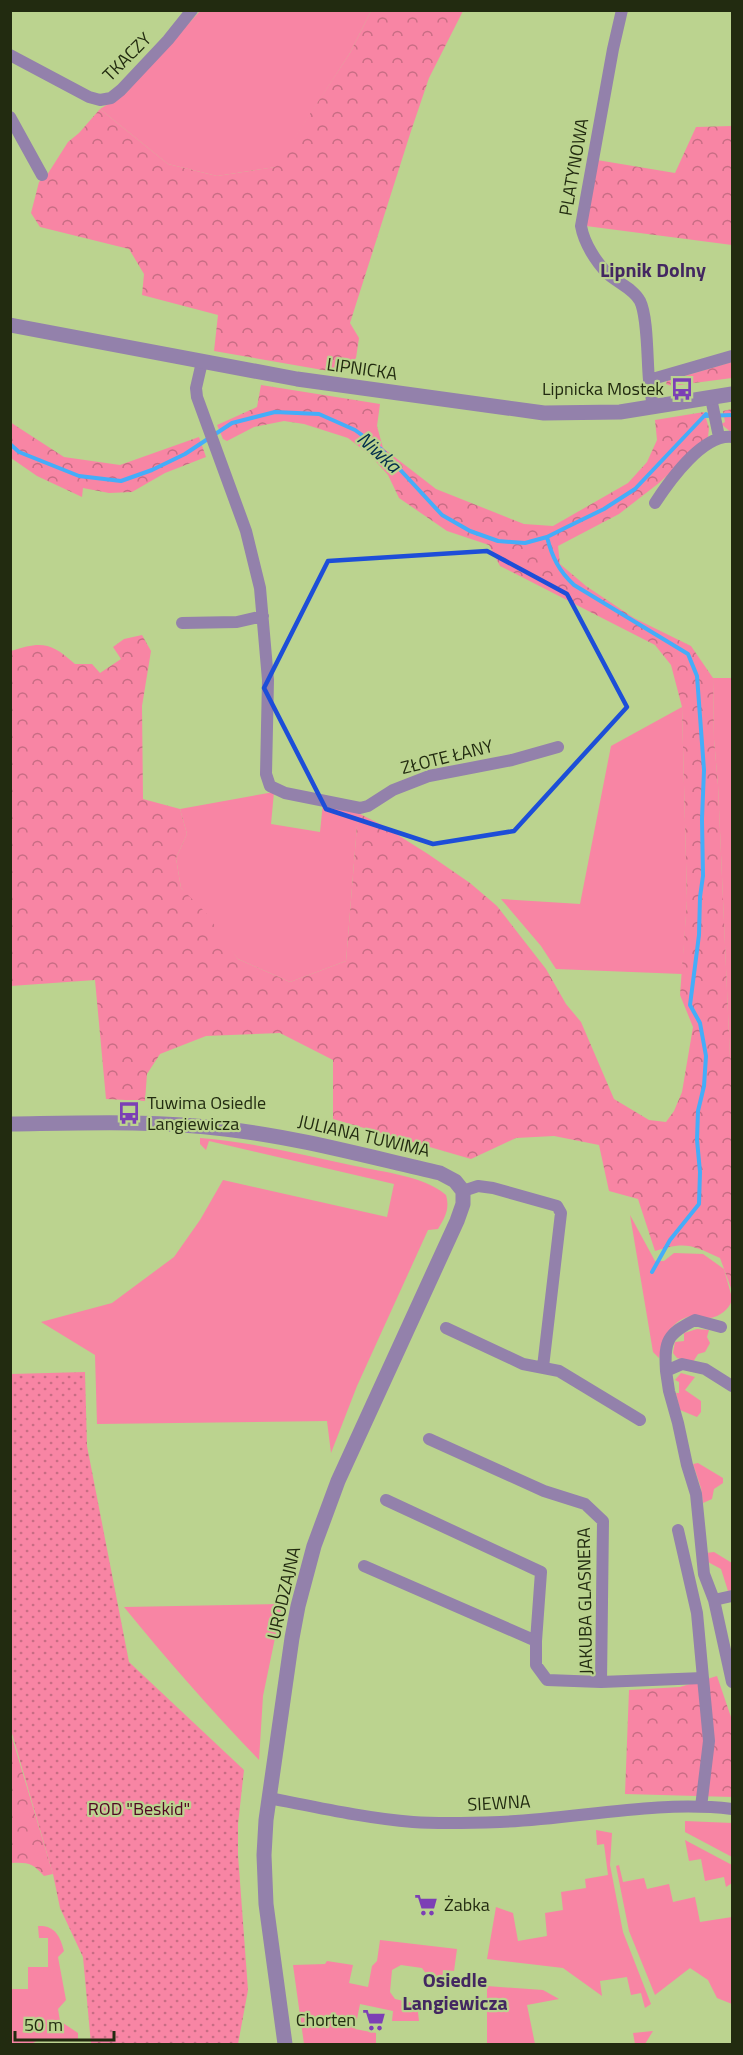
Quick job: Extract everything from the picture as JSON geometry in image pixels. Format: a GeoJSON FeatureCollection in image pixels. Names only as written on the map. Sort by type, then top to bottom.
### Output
{"type":"FeatureCollection","features":[{"type":"Feature","properties":{"kind":"street","name":"TKACZY"},"geometry":{"type":"LineString","coordinates":[[10,55],[89,97],[100,100],[111,98],[168,40],[192,10]]}},
{"type":"Feature","properties":{"kind":"street","name":"PLATYNOWA"},"geometry":{"type":"LineString","coordinates":[[622,10],[581,226],[596,259],[607,273],[639,299],[644,310],[653,408]]}},
{"type":"Feature","properties":{"kind":"street"},"geometry":{"type":"LineString","coordinates":[[10,117],[42,175]]}},
{"type":"Feature","properties":{"kind":"street","name":"LIPNICKA"},"geometry":{"type":"LineString","coordinates":[[10,325],[297,379],[544,413],[600,413],[712,404],[732,394]]}},
{"type":"Feature","properties":{"kind":"street"},"geometry":{"type":"LineString","coordinates":[[649,380],[732,356]]}},
{"type":"Feature","properties":{"kind":"street","name":"ZŁOTE ŁANY"},"geometry":{"type":"LineString","coordinates":[[202,362],[196,388],[197,397],[246,531],[260,588],[268,680],[266,774],[270,786],[274,789],[360,808],[368,806],[393,790],[429,777],[512,760],[558,747]]}},
{"type":"Feature","properties":{"kind":"street"},"geometry":{"type":"LineString","coordinates":[[712,404],[718,433]]}},
{"type":"Feature","properties":{"kind":"street"},"geometry":{"type":"LineString","coordinates":[[718,433],[732,437]]}},
{"type":"Feature","properties":{"kind":"street"},"geometry":{"type":"LineString","coordinates":[[655,503],[689,459],[718,433]]}},
{"type":"Feature","properties":{"kind":"street"},"geometry":{"type":"LineString","coordinates":[[182,623],[237,622],[263,616]]}},
{"type":"Feature","properties":{"kind":"street","name":"JULIANA TUWIMA"},"geometry":{"type":"LineString","coordinates":[[10,1124],[166,1125],[225,1128],[274,1136],[428,1170],[440,1173],[459,1186]]}},
{"type":"Feature","properties":{"kind":"street"},"geometry":{"type":"LineString","coordinates":[[459,1186],[493,1188],[557,1206],[561,1213],[543,1367]]}},
{"type":"Feature","properties":{"kind":"street","name":"URODZAJNA"},"geometry":{"type":"LineString","coordinates":[[285,2044],[265,1886],[264,1849],[269,1798],[298,1606],[314,1546],[338,1481],[457,1221],[463,1204],[459,1186]]}},
{"type":"Feature","properties":{"kind":"street"},"geometry":{"type":"LineString","coordinates":[[721,1328],[695,1320],[675,1330],[665,1350],[669,1390],[696,1494],[704,1574],[714,1600],[732,1682]]}},
{"type":"Feature","properties":{"kind":"street"},"geometry":{"type":"LineString","coordinates":[[446,1328],[523,1364],[559,1371],[640,1420]]}},
{"type":"Feature","properties":{"kind":"street"},"geometry":{"type":"LineString","coordinates":[[666,1371],[682,1364],[705,1369],[732,1386]]}},
{"type":"Feature","properties":{"kind":"street","name":"JAKUBA GLASNERA"},"geometry":{"type":"LineString","coordinates":[[429,1439],[544,1491],[585,1504],[603,1521],[601,1682],[703,1678]]}},
{"type":"Feature","properties":{"kind":"street"},"geometry":{"type":"LineString","coordinates":[[386,1500],[542,1572],[536,1665],[547,1680],[601,1682]]}},
{"type":"Feature","properties":{"kind":"street"},"geometry":{"type":"LineString","coordinates":[[678,1530],[697,1614],[709,1741],[701,1807]]}},
{"type":"Feature","properties":{"kind":"street"},"geometry":{"type":"LineString","coordinates":[[364,1566],[536,1641]]}},
{"type":"Feature","properties":{"kind":"street"},"geometry":{"type":"LineString","coordinates":[[714,1600],[732,1596]]}},
{"type":"Feature","properties":{"kind":"street","name":"SIEWNA"},"geometry":{"type":"LineString","coordinates":[[269,1798],[412,1822],[451,1824],[701,1807],[732,1809]]}},
{"type":"Feature","properties":{"kind":"highlighted area"},"geometry":{"type":"Polygon","coordinates":[[[487,551],[567,594],[627,707],[514,831],[433,844],[326,809],[264,688],[328,561],[487,551]]]}},
{"type":"Feature","properties":{"kind":"green space"},"geometry":{"type":"Polygon","coordinates":[[[200,11],[371,11],[350,53],[276,167],[217,176],[168,164],[100,109],[126,93],[200,11]]]}},
{"type":"Feature","properties":{"kind":"green space"},"geometry":{"type":"Polygon","coordinates":[[[371,11],[463,11],[429,78],[350,323],[359,338],[356,358],[340,373],[214,351],[218,315],[142,295],[144,274],[129,249],[40,227],[31,213],[39,182],[47,175],[68,142],[100,109],[168,164],[217,176],[275,167],[350,53],[371,11]]]}},
{"type":"Feature","properties":{"kind":"green space"},"geometry":{"type":"Polygon","coordinates":[[[732,126],[732,245],[586,226],[597,160],[675,173],[696,127],[732,126]]]}},
{"type":"Feature","properties":{"kind":"green space"},"geometry":{"type":"Polygon","coordinates":[[[732,362],[732,378],[671,386],[666,384],[667,381],[732,362]]]}},
{"type":"Feature","properties":{"kind":"green space"},"geometry":{"type":"Polygon","coordinates":[[[261,385],[380,404],[377,426],[383,448],[436,489],[524,524],[553,526],[628,483],[647,462],[657,440],[655,420],[704,412],[709,428],[708,437],[659,483],[619,514],[558,546],[560,564],[586,586],[634,618],[691,646],[713,678],[714,739],[730,1058],[732,1059],[732,1291],[720,1258],[682,1245],[655,1251],[638,1199],[609,1191],[599,1145],[554,1136],[516,1138],[471,1159],[333,1119],[333,1060],[280,1033],[206,1036],[160,1054],[147,1074],[145,1101],[106,1099],[95,980],[11,986],[11,651],[30,646],[45,646],[59,651],[75,664],[92,664],[100,673],[121,659],[113,647],[124,639],[142,635],[151,651],[142,706],[143,799],[180,809],[187,834],[176,858],[181,888],[206,913],[238,959],[290,982],[346,961],[358,813],[428,854],[470,883],[497,906],[546,969],[566,1004],[581,1022],[614,1099],[649,1120],[666,1122],[674,1111],[682,1092],[693,1027],[680,995],[687,900],[682,707],[671,665],[655,645],[500,566],[489,545],[447,531],[399,498],[388,475],[371,456],[348,438],[304,424],[284,421],[254,427],[227,441],[223,439],[217,425],[257,407],[261,385]]]}},
{"type":"Feature","properties":{"kind":"green space"},"geometry":{"type":"Polygon","coordinates":[[[732,409],[732,433],[721,424],[725,422],[723,411],[732,409]]]}},
{"type":"Feature","properties":{"kind":"green space"},"geometry":{"type":"Polygon","coordinates":[[[10,422],[64,457],[120,465],[199,437],[206,457],[165,473],[132,492],[109,493],[83,488],[82,497],[37,476],[11,458],[10,422]]]}},
{"type":"Feature","properties":{"kind":"green space"},"geometry":{"type":"Polygon","coordinates":[[[713,678],[732,678],[732,1059],[730,1059],[714,739],[713,678]]]}},
{"type":"Feature","properties":{"kind":"green space"},"geometry":{"type":"Polygon","coordinates":[[[682,707],[687,900],[682,974],[556,969],[541,946],[501,899],[580,904],[611,746],[682,707]]]}},
{"type":"Feature","properties":{"kind":"green space"},"geometry":{"type":"Polygon","coordinates":[[[274,792],[271,824],[320,832],[323,803],[358,813],[346,961],[290,982],[238,959],[181,888],[176,858],[187,834],[180,809],[274,792]]]}},
{"type":"Feature","properties":{"kind":"green space"},"geometry":{"type":"Polygon","coordinates":[[[200,1138],[258,1146],[403,1176],[426,1183],[446,1195],[445,1217],[438,1229],[428,1230],[357,1386],[331,1453],[327,1421],[97,1424],[95,1355],[41,1322],[112,1303],[174,1257],[200,1220],[223,1180],[387,1217],[394,1184],[209,1141],[206,1150],[200,1144],[200,1138]]]}},
{"type":"Feature","properties":{"kind":"green space"},"geometry":{"type":"Polygon","coordinates":[[[630,1215],[655,1261],[664,1261],[674,1253],[703,1254],[724,1269],[732,1298],[728,1307],[717,1316],[708,1318],[690,1316],[675,1324],[665,1339],[659,1358],[653,1352],[630,1215]]]}},
{"type":"Feature","properties":{"kind":"green space"},"geometry":{"type":"Polygon","coordinates":[[[697,1329],[709,1330],[707,1337],[710,1343],[705,1352],[698,1354],[693,1362],[677,1358],[673,1353],[675,1342],[684,1341],[684,1333],[697,1329]]]}},
{"type":"Feature","properties":{"kind":"green space","name":"ROD \"Beskid\""},"geometry":{"type":"Polygon","coordinates":[[[85,1372],[87,1446],[129,1662],[244,1770],[238,1824],[238,1855],[248,1990],[238,2044],[91,2044],[83,1957],[60,1908],[53,1874],[11,1730],[11,1374],[85,1372]]]}},
{"type":"Feature","properties":{"kind":"green space"},"geometry":{"type":"Polygon","coordinates":[[[681,1373],[695,1377],[685,1390],[701,1401],[701,1412],[697,1417],[680,1410],[676,1393],[679,1393],[679,1382],[675,1380],[681,1373]]]}},
{"type":"Feature","properties":{"kind":"green space"},"geometry":{"type":"Polygon","coordinates":[[[698,1463],[723,1478],[723,1483],[714,1489],[712,1499],[703,1503],[693,1464],[698,1463]]]}},
{"type":"Feature","properties":{"kind":"green space"},"geometry":{"type":"Polygon","coordinates":[[[714,1552],[732,1563],[732,1590],[728,1591],[721,1569],[708,1562],[706,1553],[714,1552]]]}},
{"type":"Feature","properties":{"kind":"green space"},"geometry":{"type":"Polygon","coordinates":[[[282,1604],[263,1696],[259,1760],[190,1685],[124,1607],[282,1604]]]}},
{"type":"Feature","properties":{"kind":"green space"},"geometry":{"type":"Polygon","coordinates":[[[717,1676],[732,1720],[732,1797],[625,1794],[629,1690],[680,1687],[717,1676]]]}},
{"type":"Feature","properties":{"kind":"green space"},"geometry":{"type":"Polygon","coordinates":[[[10,1730],[53,1874],[44,1876],[29,1864],[11,1863],[10,1730]]]}},
{"type":"Feature","properties":{"kind":"green space"},"geometry":{"type":"Polygon","coordinates":[[[685,1821],[732,1823],[732,1857],[685,1832],[685,1821]]]}},
{"type":"Feature","properties":{"kind":"green space"},"geometry":{"type":"Polygon","coordinates":[[[596,1830],[612,1833],[610,1865],[623,1932],[651,2004],[645,2008],[641,1993],[631,1995],[627,1977],[600,1981],[602,1996],[563,1968],[487,1959],[496,1907],[513,1913],[518,1941],[547,1936],[545,1913],[563,1910],[561,1892],[586,1888],[585,1879],[608,1875],[604,1844],[597,1845],[596,1830]]]}},
{"type":"Feature","properties":{"kind":"green space"},"geometry":{"type":"Polygon","coordinates":[[[685,1840],[732,1865],[732,1883],[726,1887],[724,1877],[705,1881],[701,1859],[689,1861],[685,1840]]]}},
{"type":"Feature","properties":{"kind":"green space"},"geometry":{"type":"Polygon","coordinates":[[[619,1865],[623,1882],[644,1878],[647,1889],[669,1884],[673,1902],[695,1897],[700,1922],[732,1917],[732,2004],[717,1998],[708,1980],[690,1968],[655,1995],[629,1931],[616,1866],[619,1865]]]}},
{"type":"Feature","properties":{"kind":"green space"},"geometry":{"type":"Polygon","coordinates":[[[38,1926],[49,1927],[56,1932],[64,1951],[58,1957],[66,2000],[58,2009],[60,2021],[78,2033],[78,2040],[41,2039],[31,2044],[11,2044],[11,1989],[28,1989],[28,1967],[48,1967],[48,1938],[39,1938],[38,1926]]]}},
{"type":"Feature","properties":{"kind":"green space"},"geometry":{"type":"Polygon","coordinates":[[[380,1940],[457,1949],[454,1971],[443,1970],[442,1981],[429,1978],[422,1968],[401,1965],[392,1970],[390,1992],[395,1999],[417,2004],[419,2021],[392,2021],[393,2011],[360,2004],[355,2029],[376,2033],[376,2044],[304,2044],[293,1965],[325,1964],[327,1961],[353,1965],[349,1983],[368,1987],[372,1966],[377,1961],[380,1940]]]}},
{"type":"Feature","properties":{"kind":"green space"},"geometry":{"type":"Polygon","coordinates":[[[487,1986],[543,1990],[559,1999],[527,2005],[535,2044],[487,2044],[487,1986]]]}},
{"type":"Feature","properties":{"kind":"green space"},"geometry":{"type":"Polygon","coordinates":[[[653,2031],[645,2044],[635,2044],[633,2033],[653,2031]]]}},
{"type":"Feature","properties":{"kind":"waterway","name":"Niwka"},"geometry":{"type":"LineString","coordinates":[[10,444],[19,452],[79,476],[121,481],[152,470],[185,454],[232,423],[275,412],[319,414],[355,430],[381,449],[442,515],[470,531],[498,541],[525,543],[547,537],[604,509],[635,489],[706,414]]}},
{"type":"Feature","properties":{"kind":"waterway"},"geometry":{"type":"LineString","coordinates":[[704,416],[732,415]]}},
{"type":"Feature","properties":{"kind":"waterway"},"geometry":{"type":"LineString","coordinates":[[547,537],[557,563],[574,585],[688,654],[697,676],[704,770],[703,876],[699,935],[690,1005],[700,1023],[706,1056],[704,1086],[698,1111],[699,1204],[670,1240],[652,1272]]}},
{"type":"Feature","properties":{"kind":"place","name":"Lipnicka Mostek"},"geometry":{"type":"Point","coordinates":[682,389]}},
{"type":"Feature","properties":{"kind":"place","name":"Tuwima Osiedle Langiewicza"},"geometry":{"type":"Point","coordinates":[129,1113]}},
{"type":"Feature","properties":{"kind":"place","name":"Żabka"},"geometry":{"type":"Point","coordinates":[426,1905]}},
{"type":"Feature","properties":{"kind":"place","name":"Chorten"},"geometry":{"type":"Point","coordinates":[374,2020]}},
{"type":"Feature","properties":{"kind":"district","name":"Lipnik Dolny"},"geometry":{"type":"Point","coordinates":[653,270]}},
{"type":"Feature","properties":{"kind":"district","name":"Osiedle Langiewicza"},"geometry":{"type":"Point","coordinates":[455,1992]}}]}
